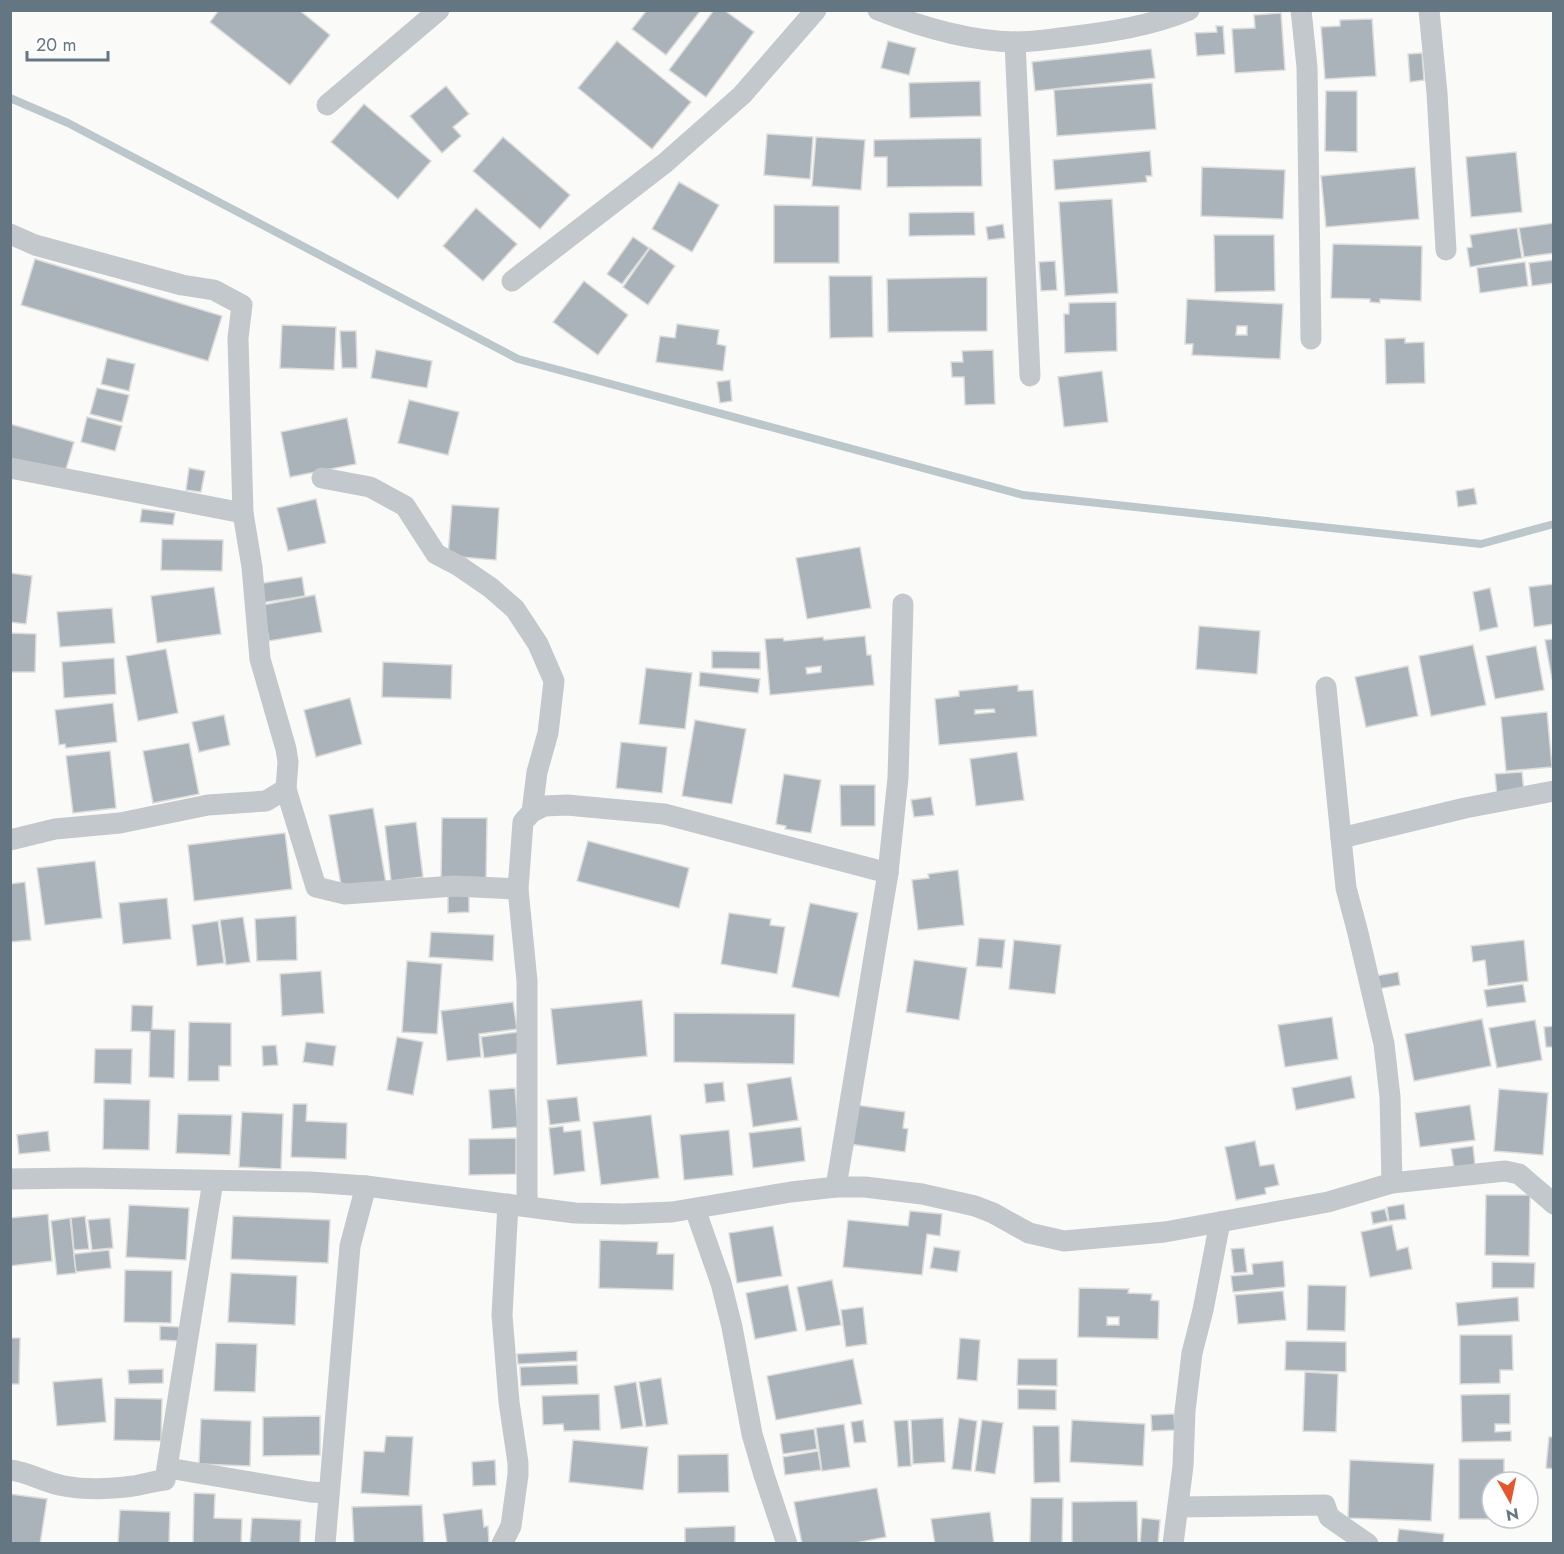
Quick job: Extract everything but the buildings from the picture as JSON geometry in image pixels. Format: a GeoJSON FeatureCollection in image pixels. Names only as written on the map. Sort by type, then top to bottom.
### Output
{"type":"FeatureCollection","features":[{"type":"Feature","properties":{"kind":"street"},"geometry":{"type":"LineString","coordinates":[[327,105],[439,10]]}},
{"type":"Feature","properties":{"kind":"street"},"geometry":{"type":"LineString","coordinates":[[512,281],[665,163],[733,102],[816,10]]}},
{"type":"Feature","properties":{"kind":"street"},"geometry":{"type":"LineString","coordinates":[[878,10],[918,18],[973,38],[1015,42],[1118,31],[1173,17],[1189,10]]}},
{"type":"Feature","properties":{"kind":"street"},"geometry":{"type":"LineString","coordinates":[[1301,10],[1307,67],[1311,339]]}},
{"type":"Feature","properties":{"kind":"street"},"geometry":{"type":"LineString","coordinates":[[1429,10],[1437,93],[1446,250]]}},
{"type":"Feature","properties":{"kind":"street"},"geometry":{"type":"LineString","coordinates":[[1015,42],[1030,376]]}},
{"type":"Feature","properties":{"kind":"street"},"geometry":{"type":"LineString","coordinates":[[10,234],[35,246],[182,285],[214,290],[242,305],[238,338],[243,513],[252,567],[260,659],[286,749],[288,762],[286,789],[316,886],[345,894],[454,886],[518,889]]}},
{"type":"Feature","properties":{"kind":"street"},"geometry":{"type":"LineString","coordinates":[[10,468],[243,513]]}},
{"type":"Feature","properties":{"kind":"street"},"geometry":{"type":"LineString","coordinates":[[322,478],[370,487],[405,506],[436,554],[459,566],[491,588],[515,609],[538,644],[554,681],[548,733],[537,772],[532,812]]}},
{"type":"Feature","properties":{"kind":"street"},"geometry":{"type":"LineString","coordinates":[[836,1187],[888,873],[898,778],[903,603]]}},
{"type":"Feature","properties":{"kind":"street"},"geometry":{"type":"LineString","coordinates":[[1326,687],[1346,888],[1384,1044],[1390,1097],[1392,1183]]}},
{"type":"Feature","properties":{"kind":"street"},"geometry":{"type":"LineString","coordinates":[[10,840],[55,829],[120,823],[208,805],[266,801],[286,789]]}},
{"type":"Feature","properties":{"kind":"street"},"geometry":{"type":"LineString","coordinates":[[1341,838],[1465,808],[1554,791]]}},
{"type":"Feature","properties":{"kind":"street"},"geometry":{"type":"LineString","coordinates":[[502,1544],[511,1526],[518,1475],[502,1315],[518,1205],[527,981],[518,889],[523,822],[532,812],[544,806],[567,805],[664,814],[888,873]]}},
{"type":"Feature","properties":{"kind":"street"},"geometry":{"type":"LineString","coordinates":[[10,1179],[310,1182],[366,1186],[575,1213],[624,1214],[695,1209],[791,1192],[866,1186],[953,1200],[993,1213],[1029,1233],[1064,1240],[1164,1232],[1328,1202],[1392,1183],[1505,1171],[1519,1174],[1554,1204]]}},
{"type":"Feature","properties":{"kind":"street"},"geometry":{"type":"LineString","coordinates":[[10,1470],[21,1471],[46,1482],[64,1486],[98,1488],[132,1486],[165,1480],[213,1181]]}},
{"type":"Feature","properties":{"kind":"street"},"geometry":{"type":"LineString","coordinates":[[325,1544],[350,1245],[366,1186]]}},
{"type":"Feature","properties":{"kind":"street"},"geometry":{"type":"LineString","coordinates":[[695,1209],[721,1283],[732,1327],[752,1434],[787,1544]]}},
{"type":"Feature","properties":{"kind":"street"},"geometry":{"type":"LineString","coordinates":[[1173,1544],[1192,1353],[1220,1222]]}},
{"type":"Feature","properties":{"kind":"street"},"geometry":{"type":"LineString","coordinates":[[168,1468],[310,1492],[329,1493]]}},
{"type":"Feature","properties":{"kind":"street"},"geometry":{"type":"LineString","coordinates":[[1178,1507],[1325,1505],[1329,1516],[1368,1544]]}},
{"type":"Feature","properties":{"kind":"waterway"},"geometry":{"type":"LineString","coordinates":[[10,98],[68,123],[518,359],[1023,495],[1481,544],[1554,524]]}}]}
